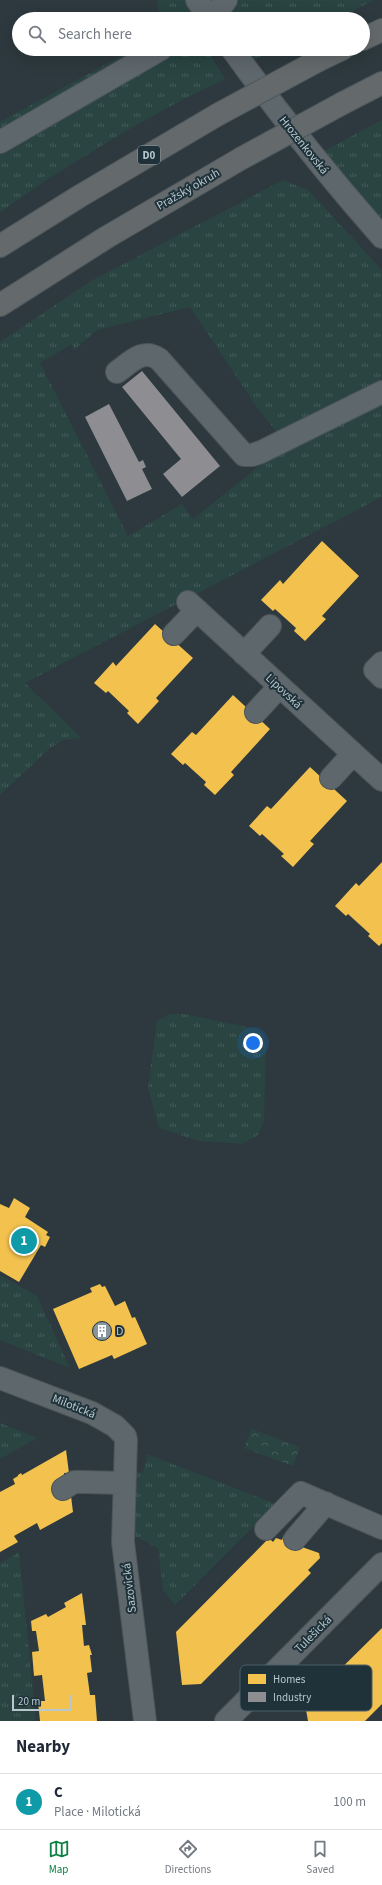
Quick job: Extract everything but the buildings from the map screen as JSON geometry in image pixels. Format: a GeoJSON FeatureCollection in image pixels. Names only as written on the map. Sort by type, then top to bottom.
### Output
{"type":"FeatureCollection","features":[{"type":"Feature","properties":{"kind":"highway"},"geometry":{"type":"LineString","coordinates":[[370,36],[382,30]]}},
{"type":"Feature","properties":{"kind":"highway","name":"D0"},"geometry":{"type":"LineString","coordinates":[[0,246],[80,196],[218,115],[327,56]]}},
{"type":"Feature","properties":{"kind":"highway","name":"Pražský okruh"},"geometry":{"type":"LineString","coordinates":[[0,305],[107,237],[242,158],[382,83]]}},
{"type":"Feature","properties":{"kind":"street"},"geometry":{"type":"LineString","coordinates":[[197,0],[206,12]]}},
{"type":"Feature","properties":{"kind":"street"},"geometry":{"type":"LineString","coordinates":[[217,12],[226,0]]}},
{"type":"Feature","properties":{"kind":"street"},"geometry":{"type":"LineString","coordinates":[[0,142],[149,56]]}},
{"type":"Feature","properties":{"kind":"street","name":"Hrozenkovská"},"geometry":{"type":"LineString","coordinates":[[237,56],[279,115],[348,200],[382,237]]}},
{"type":"Feature","properties":{"kind":"street"},"geometry":{"type":"LineString","coordinates":[[117,372],[140,356],[147,354],[153,355],[159,359],[244,455],[248,456],[260,452],[382,392]]}},
{"type":"Feature","properties":{"kind":"street","name":"Lipovská"},"geometry":{"type":"LineString","coordinates":[[174,634],[192,606],[382,780]]}},
{"type":"Feature","properties":{"kind":"street"},"geometry":{"type":"LineString","coordinates":[[244,654],[270,626]]}},
{"type":"Feature","properties":{"kind":"street"},"geometry":{"type":"LineString","coordinates":[[382,663],[375,670],[382,677]]}},
{"type":"Feature","properties":{"kind":"street"},"geometry":{"type":"LineString","coordinates":[[256,712],[279,687]]}},
{"type":"Feature","properties":{"kind":"street"},"geometry":{"type":"LineString","coordinates":[[331,778],[353,754]]}},
{"type":"Feature","properties":{"kind":"street","name":"Milotická"},"geometry":{"type":"LineString","coordinates":[[0,1378],[70,1404],[107,1420],[125,1436],[126,1454]]}},
{"type":"Feature","properties":{"kind":"street","name":"Sazovická"},"geometry":{"type":"LineString","coordinates":[[126,1454],[123,1483],[123,1542],[145,1721]]}},
{"type":"Feature","properties":{"kind":"street"},"geometry":{"type":"LineString","coordinates":[[63,1489],[74,1482],[123,1483]]}},
{"type":"Feature","properties":{"kind":"street"},"geometry":{"type":"LineString","coordinates":[[266,1529],[301,1493],[382,1528]]}},
{"type":"Feature","properties":{"kind":"street"},"geometry":{"type":"LineString","coordinates":[[294,1539],[326,1504]]}},
{"type":"Feature","properties":{"kind":"street","name":"Tulešická"},"geometry":{"type":"LineString","coordinates":[[288,1665],[382,1564]]}},
{"type":"Feature","properties":{"kind":"green space"},"geometry":{"type":"Polygon","coordinates":[[[157,0],[185,0],[192,12],[159,12],[157,0]]]}},
{"type":"Feature","properties":{"kind":"green space"},"geometry":{"type":"Polygon","coordinates":[[[239,0],[374,0],[350,12],[231,12],[232,8],[239,0]]]}},
{"type":"Feature","properties":{"kind":"green space"},"geometry":{"type":"Polygon","coordinates":[[[121,56],[140,56],[0,135],[0,122],[121,56]]]}},
{"type":"Feature","properties":{"kind":"green space"},"geometry":{"type":"Polygon","coordinates":[[[160,56],[211,56],[225,79],[138,124],[82,158],[0,212],[0,148],[160,56]]]}},
{"type":"Feature","properties":{"kind":"green space"},"geometry":{"type":"Polygon","coordinates":[[[248,56],[262,56],[252,61],[248,56]]]}},
{"type":"Feature","properties":{"kind":"green space"},"geometry":{"type":"Polygon","coordinates":[[[382,120],[382,226],[322,152],[382,120]]]}},
{"type":"Feature","properties":{"kind":"green space"},"geometry":{"type":"Polygon","coordinates":[[[283,180],[308,190],[382,270],[382,387],[281,437],[258,409],[190,307],[97,330],[74,350],[72,344],[40,363],[128,536],[182,504],[193,519],[269,458],[382,398],[382,497],[25,683],[81,738],[64,740],[50,748],[0,795],[0,342],[91,281],[283,180]]]}},
{"type":"Feature","properties":{"kind":"green space"},"geometry":{"type":"Polygon","coordinates":[[[169,1014],[184,1014],[256,1029],[263,1034],[266,1046],[264,1121],[258,1135],[242,1144],[199,1141],[159,1128],[148,1088],[157,1021],[169,1014]]]}},
{"type":"Feature","properties":{"kind":"green space"},"geometry":{"type":"Polygon","coordinates":[[[0,1275],[37,1296],[70,1368],[0,1340],[0,1275]]]}},
{"type":"Feature","properties":{"kind":"green space"},"geometry":{"type":"Polygon","coordinates":[[[0,1423],[37,1438],[0,1459],[0,1423]]]}},
{"type":"Feature","properties":{"kind":"green space"},"geometry":{"type":"Polygon","coordinates":[[[251,1429],[300,1447],[293,1466],[244,1448],[251,1429]]]}},
{"type":"Feature","properties":{"kind":"green space"},"geometry":{"type":"Polygon","coordinates":[[[147,1454],[276,1504],[175,1605],[163,1590],[158,1548],[135,1536],[131,1493],[137,1471],[143,1473],[147,1454]]]}},
{"type":"Feature","properties":{"kind":"green space"},"geometry":{"type":"Polygon","coordinates":[[[19,1552],[36,1721],[0,1721],[0,1563],[19,1552]]]}},
{"type":"Feature","properties":{"kind":"place","name":"C"},"geometry":{"type":"Point","coordinates":[24,1241]}},
{"type":"Feature","properties":{"kind":"place","name":"D"},"geometry":{"type":"Point","coordinates":[102,1331]}}]}
